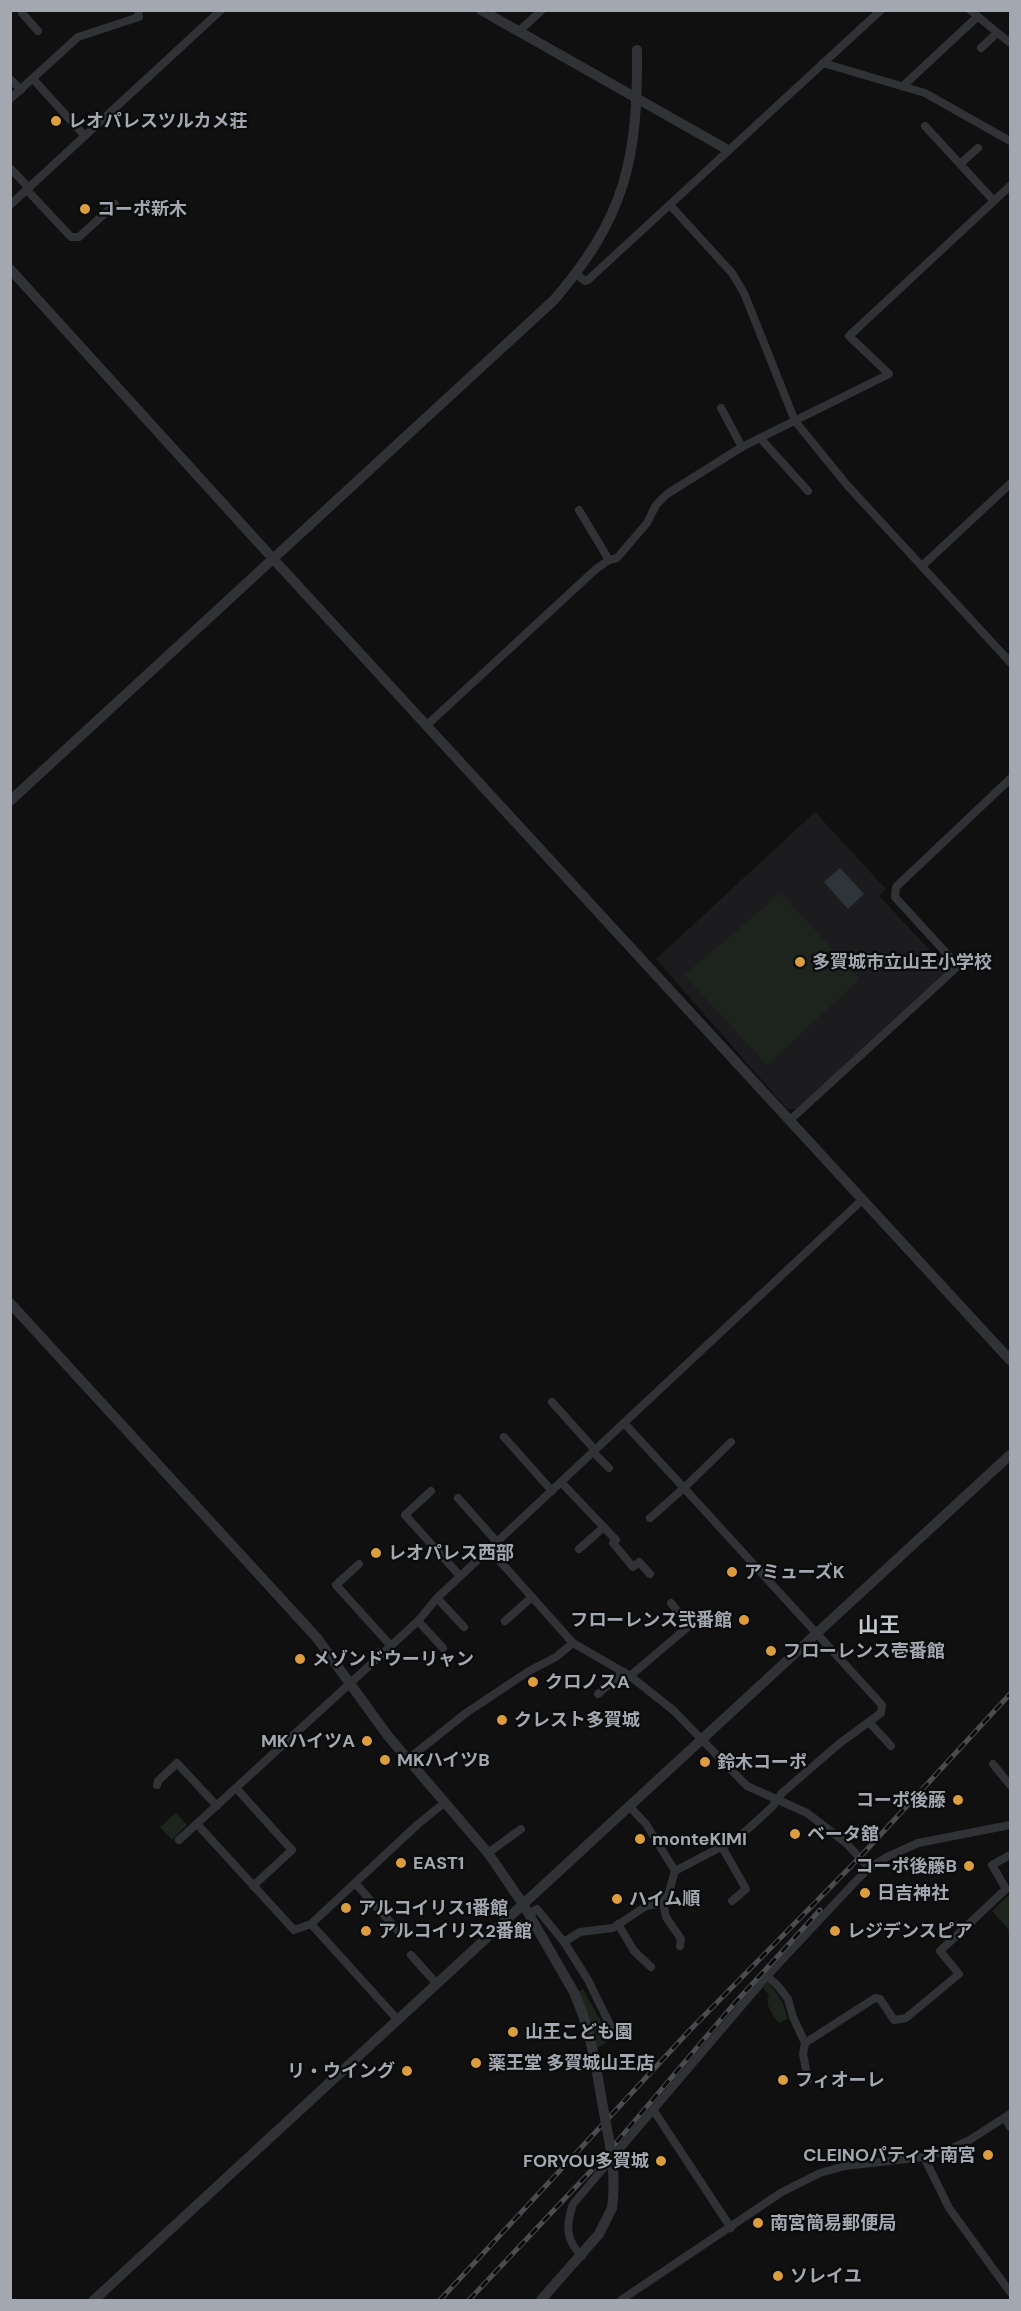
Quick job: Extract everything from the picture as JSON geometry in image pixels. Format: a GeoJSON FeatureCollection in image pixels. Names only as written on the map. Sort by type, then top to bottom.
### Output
{"type":"FeatureCollection","features":[{"type":"Feature","properties":{"kind":"street"},"geometry":{"type":"LineString","coordinates":[[22,10],[22,13],[38,31]]}},
{"type":"Feature","properties":{"kind":"street"},"geometry":{"type":"LineString","coordinates":[[10,99],[78,37],[139,17],[138,10]]}},
{"type":"Feature","properties":{"kind":"street"},"geometry":{"type":"LineString","coordinates":[[10,205],[221,10]]}},
{"type":"Feature","properties":{"kind":"street"},"geometry":{"type":"LineString","coordinates":[[482,10],[638,101],[728,150]]}},
{"type":"Feature","properties":{"kind":"street"},"geometry":{"type":"LineString","coordinates":[[518,32],[542,10]]}},
{"type":"Feature","properties":{"kind":"street"},"geometry":{"type":"LineString","coordinates":[[576,274],[585,281],[588,280],[881,10]]}},
{"type":"Feature","properties":{"kind":"street"},"geometry":{"type":"LineString","coordinates":[[903,86],[973,14],[1011,43]]}},
{"type":"Feature","properties":{"kind":"street"},"geometry":{"type":"LineString","coordinates":[[981,48],[997,33]]}},
{"type":"Feature","properties":{"kind":"street"},"geometry":{"type":"LineString","coordinates":[[10,801],[554,300],[576,274],[594,249],[624,185],[632,151],[638,101],[637,50]]}},
{"type":"Feature","properties":{"kind":"street"},"geometry":{"type":"LineString","coordinates":[[823,63],[925,93],[1011,141]]}},
{"type":"Feature","properties":{"kind":"street"},"geometry":{"type":"LineString","coordinates":[[10,79],[21,90]]}},
{"type":"Feature","properties":{"kind":"street"},"geometry":{"type":"LineString","coordinates":[[33,80],[85,136]]}},
{"type":"Feature","properties":{"kind":"street"},"geometry":{"type":"LineString","coordinates":[[925,126],[994,201]]}},
{"type":"Feature","properties":{"kind":"street"},"geometry":{"type":"LineString","coordinates":[[960,164],[978,148]]}},
{"type":"Feature","properties":{"kind":"street"},"geometry":{"type":"LineString","coordinates":[[10,168],[71,237],[80,237],[116,204]]}},
{"type":"Feature","properties":{"kind":"street"},"geometry":{"type":"LineString","coordinates":[[427,724],[596,569],[609,560],[617,558],[647,523],[656,505],[667,494],[742,447],[889,374],[849,336],[1011,186]]}},
{"type":"Feature","properties":{"kind":"street"},"geometry":{"type":"LineString","coordinates":[[670,205],[732,273],[744,293],[795,421],[847,485],[1011,662]]}},
{"type":"Feature","properties":{"kind":"street"},"geometry":{"type":"LineString","coordinates":[[10,269],[1011,1360]]}},
{"type":"Feature","properties":{"kind":"street"},"geometry":{"type":"LineString","coordinates":[[721,408],[742,447]]}},
{"type":"Feature","properties":{"kind":"street"},"geometry":{"type":"LineString","coordinates":[[760,438],[808,491]]}},
{"type":"Feature","properties":{"kind":"street"},"geometry":{"type":"LineString","coordinates":[[922,566],[1011,484]]}},
{"type":"Feature","properties":{"kind":"street"},"geometry":{"type":"LineString","coordinates":[[579,510],[609,560]]}},
{"type":"Feature","properties":{"kind":"street"},"geometry":{"type":"LineString","coordinates":[[790,1120],[958,966],[895,897],[896,886],[1011,779]]}},
{"type":"Feature","properties":{"kind":"street"},"geometry":{"type":"LineString","coordinates":[[179,1840],[418,1621],[437,1598],[460,1576],[862,1200]]}},
{"type":"Feature","properties":{"kind":"street"},"geometry":{"type":"LineString","coordinates":[[10,1303],[318,1638],[407,1760],[488,1853],[523,1904],[575,1994],[590,2036],[614,2164],[615,2186],[612,2208],[599,2234],[541,2301]]}},
{"type":"Feature","properties":{"kind":"street"},"geometry":{"type":"LineString","coordinates":[[552,1402],[609,1468]]}},
{"type":"Feature","properties":{"kind":"street"},"geometry":{"type":"LineString","coordinates":[[624,1423],[818,1632],[882,1705],[881,1713],[840,1743],[782,1793],[778,1800],[738,1838],[675,1870]]}},
{"type":"Feature","properties":{"kind":"street"},"geometry":{"type":"LineString","coordinates":[[504,1437],[552,1491]]}},
{"type":"Feature","properties":{"kind":"street"},"geometry":{"type":"LineString","coordinates":[[650,1518],[731,1442]]}},
{"type":"Feature","properties":{"kind":"street"},"geometry":{"type":"LineString","coordinates":[[94,2301],[436,1983],[1011,1455]]}},
{"type":"Feature","properties":{"kind":"street"},"geometry":{"type":"LineString","coordinates":[[561,1482],[616,1540],[613,1543],[633,1567],[639,1562],[650,1574]]}},
{"type":"Feature","properties":{"kind":"street"},"geometry":{"type":"LineString","coordinates":[[431,1491],[405,1515],[460,1576]]}},
{"type":"Feature","properties":{"kind":"street"},"geometry":{"type":"LineString","coordinates":[[458,1498],[497,1542]]}},
{"type":"Feature","properties":{"kind":"street"},"geometry":{"type":"LineString","coordinates":[[579,1549],[604,1527]]}},
{"type":"Feature","properties":{"kind":"street"},"geometry":{"type":"LineString","coordinates":[[489,1549],[573,1643],[627,1674],[673,1710],[747,1786],[807,1813],[846,1843],[869,1868]]}},
{"type":"Feature","properties":{"kind":"street"},"geometry":{"type":"LineString","coordinates":[[359,1564],[336,1585],[391,1646]]}},
{"type":"Feature","properties":{"kind":"street"},"geometry":{"type":"LineString","coordinates":[[505,1621],[532,1597]]}},
{"type":"Feature","properties":{"kind":"street"},"geometry":{"type":"LineString","coordinates":[[437,1598],[464,1628]]}},
{"type":"Feature","properties":{"kind":"street"},"geometry":{"type":"LineString","coordinates":[[598,1694],[689,1626],[671,1603]]}},
{"type":"Feature","properties":{"kind":"street"},"geometry":{"type":"LineString","coordinates":[[418,1621],[443,1648]]}},
{"type":"Feature","properties":{"kind":"street"},"geometry":{"type":"LineString","coordinates":[[407,1760],[466,1713],[529,1671],[556,1657],[573,1643]]}},
{"type":"Feature","properties":{"kind":"street"},"geometry":{"type":"LineString","coordinates":[[869,1722],[891,1746]]}},
{"type":"Feature","properties":{"kind":"street"},"geometry":{"type":"LineString","coordinates":[[157,1785],[158,1781],[177,1763],[217,1806]]}},
{"type":"Feature","properties":{"kind":"street"},"geometry":{"type":"LineString","coordinates":[[993,1764],[1011,1785]]}},
{"type":"Feature","properties":{"kind":"street"},"geometry":{"type":"LineString","coordinates":[[236,1788],[292,1850],[253,1886]]}},
{"type":"Feature","properties":{"kind":"street"},"geometry":{"type":"LineString","coordinates":[[197,1824],[294,1930],[311,1924],[417,1825],[444,1803]]}},
{"type":"Feature","properties":{"kind":"street"},"geometry":{"type":"LineString","coordinates":[[629,1806],[646,1824],[675,1870],[669,1892],[663,1903],[666,1917],[681,1939],[680,1946]]}},
{"type":"Feature","properties":{"kind":"street"},"geometry":{"type":"LineString","coordinates":[[582,2256],[569,2240],[567,2222],[573,2204],[767,1976],[869,1868],[886,1857],[918,1843],[1011,1825]]}},
{"type":"Feature","properties":{"kind":"street"},"geometry":{"type":"LineString","coordinates":[[488,1853],[521,1828]]}},
{"type":"Feature","properties":{"kind":"street"},"geometry":{"type":"LineString","coordinates":[[722,1847],[746,1889],[732,1901]]}},
{"type":"Feature","properties":{"kind":"street"},"geometry":{"type":"LineString","coordinates":[[805,2043],[875,1998],[880,1999],[894,2020],[906,2018],[959,1974],[940,1951],[1006,1889],[993,1865],[1011,1855]]}},
{"type":"Feature","properties":{"kind":"street"},"geometry":{"type":"LineString","coordinates":[[355,1883],[400,1933]]}},
{"type":"Feature","properties":{"kind":"street"},"geometry":{"type":"LineString","coordinates":[[564,1942],[580,1932],[613,1928],[646,1906],[663,1903]]}},
{"type":"Feature","properties":{"kind":"street"},"geometry":{"type":"LineString","coordinates":[[529,1914],[537,1910],[564,1942],[588,1980],[615,2035]]}},
{"type":"Feature","properties":{"kind":"street"},"geometry":{"type":"LineString","coordinates":[[311,1924],[398,2019]]}},
{"type":"Feature","properties":{"kind":"street"},"geometry":{"type":"LineString","coordinates":[[618,1924],[634,1951],[651,1967]]}},
{"type":"Feature","properties":{"kind":"street"},"geometry":{"type":"LineString","coordinates":[[411,1955],[436,1983]]}},
{"type":"Feature","properties":{"kind":"street"},"geometry":{"type":"LineString","coordinates":[[767,1976],[788,1999],[793,2017],[805,2043],[803,2054],[808,2080]]}},
{"type":"Feature","properties":{"kind":"street"},"geometry":{"type":"LineString","coordinates":[[654,2111],[731,2228]]}},
{"type":"Feature","properties":{"kind":"street"},"geometry":{"type":"LineString","coordinates":[[621,2301],[782,2192],[820,2173],[845,2166],[924,2157],[943,2152],[968,2141],[1008,2116],[1011,2127]]}},
{"type":"Feature","properties":{"kind":"street"},"geometry":{"type":"LineString","coordinates":[[924,2157],[949,2208],[1011,2292]]}},
{"type":"Feature","properties":{"kind":"shaded area","name":"多賀城市立山王小学校"},"geometry":{"type":"Polygon","coordinates":[[[815,812],[886,889],[879,896],[944,965],[944,973],[796,1109],[787,1109],[656,959],[815,812]]]}},
{"type":"Feature","properties":{"kind":"shaded area"},"geometry":{"type":"Polygon","coordinates":[[[840,868],[864,894],[848,909],[824,882],[840,868]]]}},
{"type":"Feature","properties":{"kind":"shaded area"},"geometry":{"type":"Polygon","coordinates":[[[781,893],[860,979],[767,1065],[684,975],[781,893]]]}},
{"type":"Feature","properties":{"kind":"shaded area"},"geometry":{"type":"Polygon","coordinates":[[[176,1813],[187,1825],[172,1840],[160,1827],[176,1813]]]}},
{"type":"Feature","properties":{"kind":"shaded area"},"geometry":{"type":"Polygon","coordinates":[[[1010,1894],[1010,1928],[1009,1930],[992,1911],[1010,1894]]]}},
{"type":"Feature","properties":{"kind":"shaded area"},"geometry":{"type":"Polygon","coordinates":[[[767,1982],[785,2008],[788,2019],[779,2023],[770,2010],[769,1995],[763,1988],[767,1982]]]}},
{"type":"Feature","properties":{"kind":"shaded area"},"geometry":{"type":"Polygon","coordinates":[[[583,1989],[611,2039],[589,2054],[584,2031],[570,1997],[583,1989]]]}},
{"type":"Feature","properties":{"kind":"railway"},"geometry":{"type":"LineString","coordinates":[[440,2300],[690,2030],[860,1857],[1010,1694]]}},
{"type":"Feature","properties":{"kind":"railway"},"geometry":{"type":"LineString","coordinates":[[469,2300],[605,2156],[734,2004],[820,1910]]}},
{"type":"Feature","properties":{"kind":"place","name":"レオパレスツルカメ荘"},"geometry":{"type":"Point","coordinates":[56,121]}},
{"type":"Feature","properties":{"kind":"place","name":"コーポ新木"},"geometry":{"type":"Point","coordinates":[85,209]}},
{"type":"Feature","properties":{"kind":"place","name":"多賀城市立山王小学校"},"geometry":{"type":"Point","coordinates":[800,962]}},
{"type":"Feature","properties":{"kind":"place","name":"レオパレス西部"},"geometry":{"type":"Point","coordinates":[376,1553]}},
{"type":"Feature","properties":{"kind":"place","name":"アミューズK"},"geometry":{"type":"Point","coordinates":[732,1572]}},
{"type":"Feature","properties":{"kind":"place","name":"フローレンス弐番館"},"geometry":{"type":"Point","coordinates":[744,1620]}},
{"type":"Feature","properties":{"kind":"place","name":"フローレンス壱番館"},"geometry":{"type":"Point","coordinates":[771,1651]}},
{"type":"Feature","properties":{"kind":"place","name":"メゾンドウーリャン"},"geometry":{"type":"Point","coordinates":[300,1659]}},
{"type":"Feature","properties":{"kind":"place","name":"クロノスA"},"geometry":{"type":"Point","coordinates":[533,1682]}},
{"type":"Feature","properties":{"kind":"place","name":"クレスト多賀城"},"geometry":{"type":"Point","coordinates":[502,1720]}},
{"type":"Feature","properties":{"kind":"place","name":"MKハイツA"},"geometry":{"type":"Point","coordinates":[367,1741]}},
{"type":"Feature","properties":{"kind":"place","name":"MKハイツB"},"geometry":{"type":"Point","coordinates":[385,1760]}},
{"type":"Feature","properties":{"kind":"place","name":"鈴木コーポ"},"geometry":{"type":"Point","coordinates":[705,1762]}},
{"type":"Feature","properties":{"kind":"place","name":"コーポ後藤"},"geometry":{"type":"Point","coordinates":[958,1800]}},
{"type":"Feature","properties":{"kind":"place","name":"ベータ舘"},"geometry":{"type":"Point","coordinates":[795,1834]}},
{"type":"Feature","properties":{"kind":"place","name":"monteKIMI"},"geometry":{"type":"Point","coordinates":[640,1839]}},
{"type":"Feature","properties":{"kind":"place","name":"EAST1"},"geometry":{"type":"Point","coordinates":[401,1863]}},
{"type":"Feature","properties":{"kind":"place","name":"コーポ後藤B"},"geometry":{"type":"Point","coordinates":[969,1866]}},
{"type":"Feature","properties":{"kind":"place","name":"日吉神社"},"geometry":{"type":"Point","coordinates":[865,1893]}},
{"type":"Feature","properties":{"kind":"place","name":"ハイム順"},"geometry":{"type":"Point","coordinates":[617,1899]}},
{"type":"Feature","properties":{"kind":"place","name":"アルコイリス1番館"},"geometry":{"type":"Point","coordinates":[346,1908]}},
{"type":"Feature","properties":{"kind":"place","name":"アルコイリス2番館"},"geometry":{"type":"Point","coordinates":[366,1931]}},
{"type":"Feature","properties":{"kind":"place","name":"レジデンスピア"},"geometry":{"type":"Point","coordinates":[835,1931]}},
{"type":"Feature","properties":{"kind":"place","name":"山王こども園"},"geometry":{"type":"Point","coordinates":[513,2032]}},
{"type":"Feature","properties":{"kind":"place","name":"薬王堂 多賀城山王店"},"geometry":{"type":"Point","coordinates":[476,2063]}},
{"type":"Feature","properties":{"kind":"place","name":"リ・ウイング"},"geometry":{"type":"Point","coordinates":[407,2071]}},
{"type":"Feature","properties":{"kind":"place","name":"フィオーレ"},"geometry":{"type":"Point","coordinates":[783,2080]}},
{"type":"Feature","properties":{"kind":"place","name":"CLEINOパティオ南宮"},"geometry":{"type":"Point","coordinates":[988,2155]}},
{"type":"Feature","properties":{"kind":"place","name":"FORYOU多賀城"},"geometry":{"type":"Point","coordinates":[661,2161]}},
{"type":"Feature","properties":{"kind":"place","name":"南宮簡易郵便局"},"geometry":{"type":"Point","coordinates":[758,2223]}},
{"type":"Feature","properties":{"kind":"place","name":"ソレイユ"},"geometry":{"type":"Point","coordinates":[778,2276]}},
{"type":"Feature","properties":{"kind":"district","name":"山王"},"geometry":{"type":"Point","coordinates":[879,1625]}}]}
